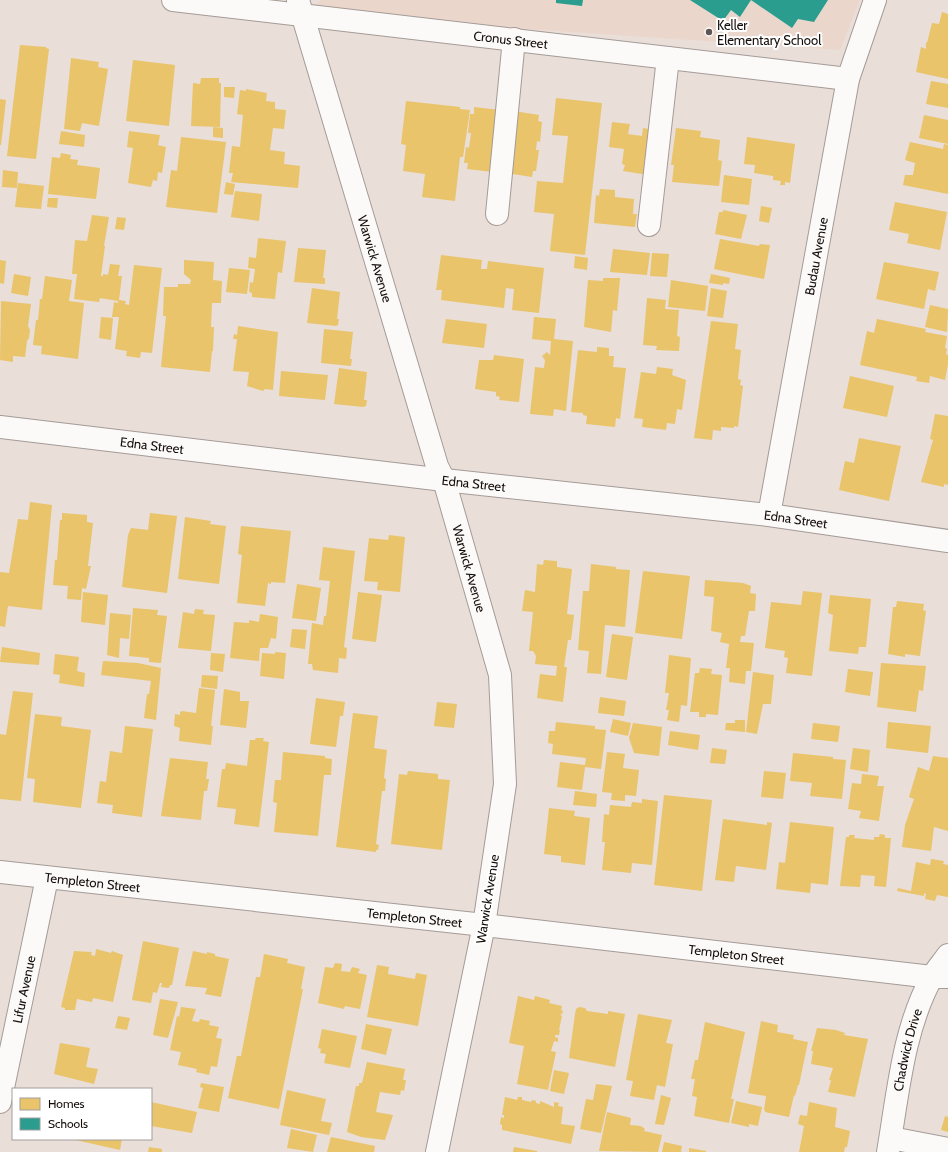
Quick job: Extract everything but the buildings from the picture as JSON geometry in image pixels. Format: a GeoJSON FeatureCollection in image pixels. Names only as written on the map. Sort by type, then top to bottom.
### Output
{"type":"FeatureCollection","features":[{"type":"Feature","properties":{"kind":"street","name":"Cronus Street"},"geometry":{"type":"LineString","coordinates":[[173,0],[299,7],[514,39],[848,79]]}},
{"type":"Feature","properties":{"kind":"street"},"geometry":{"type":"LineString","coordinates":[[299,7],[322,0]]}},
{"type":"Feature","properties":{"kind":"street","name":"Budau Avenue"},"geometry":{"type":"LineString","coordinates":[[769,515],[848,79],[875,0]]}},
{"type":"Feature","properties":{"kind":"street","name":"Warwick Avenue"},"geometry":{"type":"LineString","coordinates":[[299,7],[437,466],[444,480],[500,674],[505,784],[484,925],[437,1152]]}},
{"type":"Feature","properties":{"kind":"street"},"geometry":{"type":"LineString","coordinates":[[497,214],[514,39]]}},
{"type":"Feature","properties":{"kind":"street"},"geometry":{"type":"LineString","coordinates":[[649,224],[668,58]]}},
{"type":"Feature","properties":{"kind":"street","name":"Edna Street"},"geometry":{"type":"LineString","coordinates":[[0,427],[444,480],[769,515],[948,540]]}},
{"type":"Feature","properties":{"kind":"street","name":"Templeton Street"},"geometry":{"type":"LineString","coordinates":[[0,872],[940,977]]}},
{"type":"Feature","properties":{"kind":"street","name":"Lifur Avenue"},"geometry":{"type":"LineString","coordinates":[[0,1102],[47,878]]}},
{"type":"Feature","properties":{"kind":"street","name":"Chadwick Drive"},"geometry":{"type":"LineString","coordinates":[[890,1145],[906,1052],[916,1013],[940,977],[948,955]]}},
{"type":"Feature","properties":{"kind":"street"},"geometry":{"type":"LineString","coordinates":[[890,1145],[948,1149]]}},
{"type":"Feature","properties":{"kind":"shaded area","name":"Keller Elementary School"},"geometry":{"type":"Polygon","coordinates":[[[322,0],[860,0],[840,50],[301,14],[322,0]]]}},
{"type":"Feature","properties":{"kind":"place","name":"Keller Elementary School"},"geometry":{"type":"Point","coordinates":[709,32]}}]}
